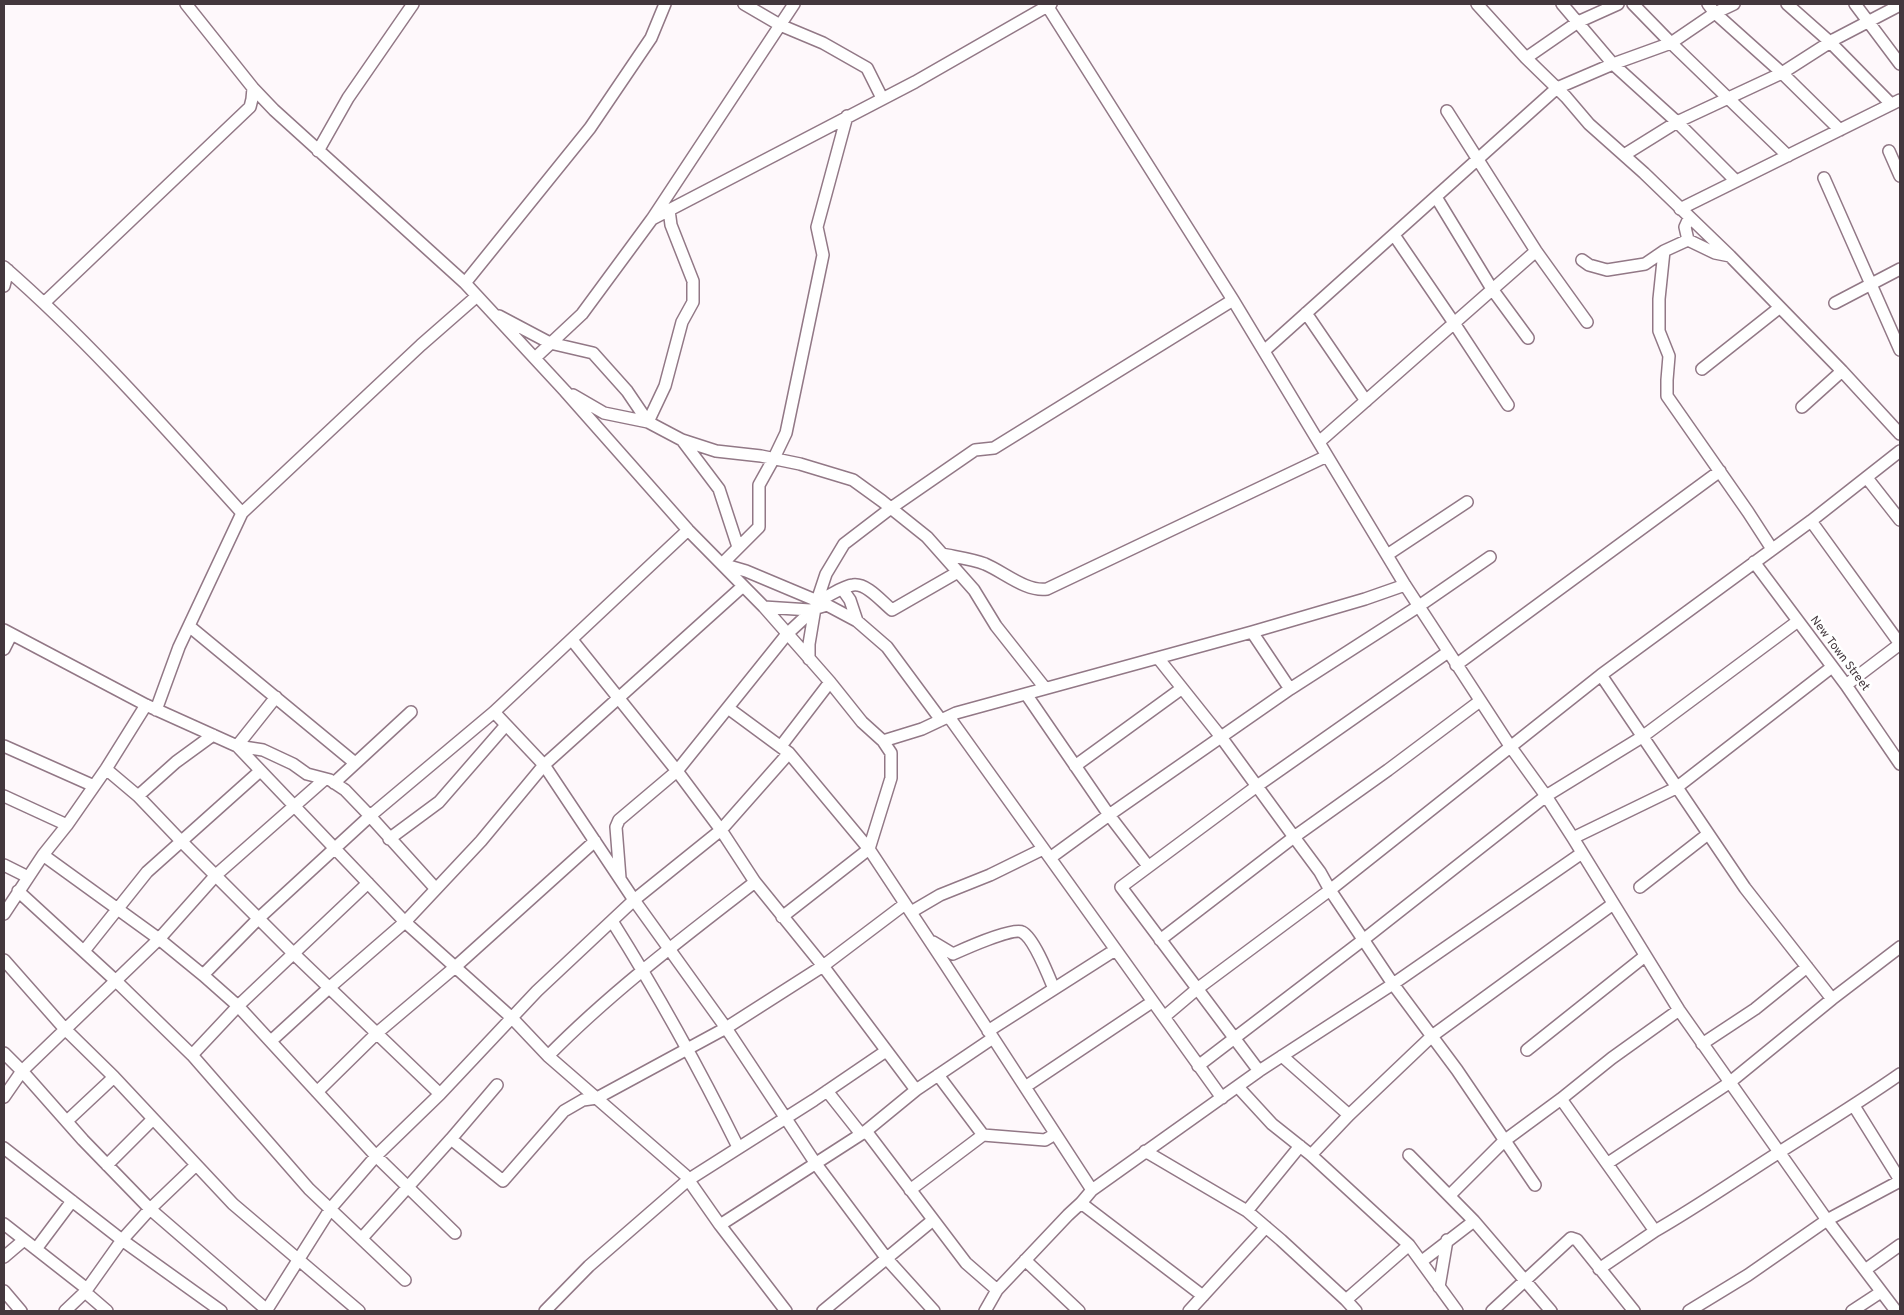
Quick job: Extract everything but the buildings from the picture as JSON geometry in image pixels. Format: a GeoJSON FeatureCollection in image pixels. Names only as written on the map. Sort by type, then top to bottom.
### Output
{"type":"FeatureCollection","features":[{"type":"Feature","properties":{"kind":"street"},"geometry":{"type":"LineString","coordinates":[[186,4],[253,88],[318,151],[465,283],[565,390],[688,530],[764,608],[830,682],[862,722],[883,741],[891,753],[891,778],[869,849],[782,917]]}},
{"type":"Feature","properties":{"kind":"street"},"geometry":{"type":"LineString","coordinates":[[318,151],[348,98],[413,4]]}},
{"type":"Feature","properties":{"kind":"street"},"geometry":{"type":"LineString","coordinates":[[465,283],[590,128],[651,38],[665,4]]}},
{"type":"Feature","properties":{"kind":"street"},"geometry":{"type":"LineString","coordinates":[[744,4],[780,25],[823,43],[867,68],[882,98]]}},
{"type":"Feature","properties":{"kind":"street"},"geometry":{"type":"LineString","coordinates":[[535,358],[582,314],[652,219],[794,4]]}},
{"type":"Feature","properties":{"kind":"street"},"geometry":{"type":"LineString","coordinates":[[1477,4],[1589,124],[1730,256],[1842,371],[1900,434]]}},
{"type":"Feature","properties":{"kind":"street"},"geometry":{"type":"LineString","coordinates":[[1562,4],[1613,64],[1677,122],[1736,181]]}},
{"type":"Feature","properties":{"kind":"street"},"geometry":{"type":"LineString","coordinates":[[1526,58],[1578,22],[1618,4]]}},
{"type":"Feature","properties":{"kind":"street"},"geometry":{"type":"LineString","coordinates":[[1633,4],[1788,156]]}},
{"type":"Feature","properties":{"kind":"street"},"geometry":{"type":"LineString","coordinates":[[1264,351],[1557,88],[1613,64],[1671,43],[1712,8],[1734,4]]}},
{"type":"Feature","properties":{"kind":"street"},"geometry":{"type":"LineString","coordinates":[[1680,209],[1896,102],[1786,4]]}},
{"type":"Feature","properties":{"kind":"street"},"geometry":{"type":"LineString","coordinates":[[1854,4],[1900,64]]}},
{"type":"Feature","properties":{"kind":"street"},"geometry":{"type":"LineString","coordinates":[[652,219],[967,53],[1048,5],[1233,300],[1405,585],[1510,746],[1546,796],[1679,1010],[1827,1220],[1896,1311]]}},
{"type":"Feature","properties":{"kind":"street"},"geometry":{"type":"LineString","coordinates":[[1624,155],[1677,122],[1782,73],[1830,42],[1900,5]]}},
{"type":"Feature","properties":{"kind":"street"},"geometry":{"type":"LineString","coordinates":[[1712,8],[1840,130]]}},
{"type":"Feature","properties":{"kind":"street"},"geometry":{"type":"LineString","coordinates":[[45,302],[250,107],[253,88]]}},
{"type":"Feature","properties":{"kind":"street"},"geometry":{"type":"LineString","coordinates":[[1447,111],[1536,251],[1587,322]]}},
{"type":"Feature","properties":{"kind":"street"},"geometry":{"type":"LineString","coordinates":[[722,564],[758,527],[759,484],[786,433],[823,254],[817,227],[847,116]]}},
{"type":"Feature","properties":{"kind":"street"},"geometry":{"type":"LineString","coordinates":[[1890,151],[1900,176]]}},
{"type":"Feature","properties":{"kind":"street"},"geometry":{"type":"LineString","coordinates":[[1824,178],[1900,350]]}},
{"type":"Feature","properties":{"kind":"street"},"geometry":{"type":"LineString","coordinates":[[1436,197],[1492,289],[1528,338]]}},
{"type":"Feature","properties":{"kind":"street"},"geometry":{"type":"LineString","coordinates":[[648,422],[665,386],[682,322],[692,302],[693,282],[671,225],[669,210]]}},
{"type":"Feature","properties":{"kind":"street"},"geometry":{"type":"LineString","coordinates":[[1689,218],[1684,227],[1688,240],[1715,253],[1730,256]]}},
{"type":"Feature","properties":{"kind":"street"},"geometry":{"type":"LineString","coordinates":[[1394,235],[1508,405]]}},
{"type":"Feature","properties":{"kind":"street"},"geometry":{"type":"LineString","coordinates":[[1582,260],[1589,266],[1608,270],[1645,264],[1664,251],[1688,240]]}},
{"type":"Feature","properties":{"kind":"street"},"geometry":{"type":"LineString","coordinates":[[1319,442],[1536,251]]}},
{"type":"Feature","properties":{"kind":"street"},"geometry":{"type":"LineString","coordinates":[[1664,251],[1658,299],[1659,330],[1669,356],[1667,396],[1772,549]]}},
{"type":"Feature","properties":{"kind":"street"},"geometry":{"type":"LineString","coordinates":[[6,268],[45,302],[127,386],[242,513]]}},
{"type":"Feature","properties":{"kind":"street"},"geometry":{"type":"LineString","coordinates":[[4,286],[6,268]]}},
{"type":"Feature","properties":{"kind":"street"},"geometry":{"type":"LineString","coordinates":[[1835,303],[1900,269]]}},
{"type":"Feature","properties":{"kind":"street"},"geometry":{"type":"LineString","coordinates":[[4,914],[43,855],[67,825],[151,707],[242,513],[393,370],[477,296]]}},
{"type":"Feature","properties":{"kind":"street"},"geometry":{"type":"LineString","coordinates":[[810,659],[809,644],[826,574],[844,544],[891,508],[975,450],[994,448],[1233,300]]}},
{"type":"Feature","properties":{"kind":"street"},"geometry":{"type":"LineString","coordinates":[[1702,369],[1779,308]]}},
{"type":"Feature","properties":{"kind":"street"},"geometry":{"type":"LineString","coordinates":[[491,312],[550,343],[593,353],[627,391],[648,422]]}},
{"type":"Feature","properties":{"kind":"street"},"geometry":{"type":"LineString","coordinates":[[1306,313],[1366,401]]}},
{"type":"Feature","properties":{"kind":"street"},"geometry":{"type":"LineString","coordinates":[[1802,407],[1842,371]]}},
{"type":"Feature","properties":{"kind":"street"},"geometry":{"type":"LineString","coordinates":[[565,390],[604,413],[648,422],[682,440],[716,452],[774,458],[853,480],[927,537],[974,590],[996,626],[1045,688]]}},
{"type":"Feature","properties":{"kind":"street"},"geometry":{"type":"LineString","coordinates":[[682,440],[719,489],[738,547]]}},
{"type":"Feature","properties":{"kind":"street"},"geometry":{"type":"LineString","coordinates":[[1164,1018],[1330,890],[1601,675],[1811,521],[1900,452]]}},
{"type":"Feature","properties":{"kind":"street"},"geometry":{"type":"LineString","coordinates":[[942,554],[984,564],[1025,585],[1040,590],[1327,456]]}},
{"type":"Feature","properties":{"kind":"street"},"geometry":{"type":"LineString","coordinates":[[1456,665],[1720,472]]}},
{"type":"Feature","properties":{"kind":"street"},"geometry":{"type":"LineString","coordinates":[[1867,478],[1900,520]]}},
{"type":"Feature","properties":{"kind":"street"},"geometry":{"type":"LineString","coordinates":[[1387,555],[1467,502]]}},
{"type":"Feature","properties":{"kind":"street"},"geometry":{"type":"LineString","coordinates":[[1811,521],[1900,644],[1846,685]]}},
{"type":"Feature","properties":{"kind":"street"},"geometry":{"type":"LineString","coordinates":[[203,975],[259,918],[370,816],[494,712],[688,530]]}},
{"type":"Feature","properties":{"kind":"street"},"geometry":{"type":"LineString","coordinates":[[1050,858],[1290,689],[1419,606],[1490,557]]}},
{"type":"Feature","properties":{"kind":"street","name":"New Town Street"},"geometry":{"type":"LineString","coordinates":[[1754,562],[1846,685],[1900,764]]}},
{"type":"Feature","properties":{"kind":"street"},"geometry":{"type":"LineString","coordinates":[[722,564],[746,571],[857,621],[887,647],[945,719],[1043,848],[1222,1098]]}},
{"type":"Feature","properties":{"kind":"street"},"geometry":{"type":"LineString","coordinates":[[620,879],[616,826],[619,820],[678,771],[787,634],[820,604],[854,584],[864,586],[892,610],[958,572]]}},
{"type":"Feature","properties":{"kind":"street"},"geometry":{"type":"LineString","coordinates":[[883,741],[922,729],[956,713],[998,703],[1045,688],[1365,600],[1405,585]]}},
{"type":"Feature","properties":{"kind":"street"},"geometry":{"type":"LineString","coordinates":[[271,1042],[330,987],[405,922],[481,841],[544,765],[618,696],[743,586]]}},
{"type":"Feature","properties":{"kind":"street"},"geometry":{"type":"LineString","coordinates":[[843,590],[850,600],[857,621]]}},
{"type":"Feature","properties":{"kind":"street"},"geometry":{"type":"LineString","coordinates":[[764,608],[810,610],[820,604]]}},
{"type":"Feature","properties":{"kind":"street"},"geometry":{"type":"LineString","coordinates":[[1198,1066],[1364,940],[1546,796],[1642,738],[1798,621]]}},
{"type":"Feature","properties":{"kind":"street"},"geometry":{"type":"LineString","coordinates":[[189,626],[355,763]]}},
{"type":"Feature","properties":{"kind":"street"},"geometry":{"type":"LineString","coordinates":[[1252,632],[1290,689]]}},
{"type":"Feature","properties":{"kind":"street"},"geometry":{"type":"LineString","coordinates":[[4,649],[7,633],[151,707],[237,746],[263,750],[293,764],[307,774],[330,781],[345,790],[436,890]]}},
{"type":"Feature","properties":{"kind":"street"},"geometry":{"type":"LineString","coordinates":[[572,640],[678,771],[721,830],[755,882],[823,966],[916,1090]]}},
{"type":"Feature","properties":{"kind":"street"},"geometry":{"type":"LineString","coordinates":[[1260,1072],[1121,887],[1257,786],[1448,652]]}},
{"type":"Feature","properties":{"kind":"street"},"geometry":{"type":"LineString","coordinates":[[1158,658],[1221,737],[1320,872],[1392,984],[1432,1036],[1535,1185]]}},
{"type":"Feature","properties":{"kind":"street"},"geometry":{"type":"LineString","coordinates":[[1573,838],[1676,788],[1832,667]]}},
{"type":"Feature","properties":{"kind":"street"},"geometry":{"type":"LineString","coordinates":[[1601,675],[1745,888],[1832,998]]}},
{"type":"Feature","properties":{"kind":"street"},"geometry":{"type":"LineString","coordinates":[[4,1053],[150,1209],[267,1311],[331,1208],[376,1156],[440,1094],[537,991],[612,920],[721,830],[785,750],[830,682]]}},
{"type":"Feature","properties":{"kind":"street"},"geometry":{"type":"LineString","coordinates":[[1074,766],[1182,689]]}},
{"type":"Feature","properties":{"kind":"street"},"geometry":{"type":"LineString","coordinates":[[1026,694],[1074,766],[1148,866]]}},
{"type":"Feature","properties":{"kind":"street"},"geometry":{"type":"LineString","coordinates":[[237,746],[276,697]]}},
{"type":"Feature","properties":{"kind":"street"},"geometry":{"type":"LineString","coordinates":[[1160,940],[1294,838],[1480,701]]}},
{"type":"Feature","properties":{"kind":"street"},"geometry":{"type":"LineString","coordinates":[[728,708],[785,750],[869,849],[1092,1190]]}},
{"type":"Feature","properties":{"kind":"street"},"geometry":{"type":"LineString","coordinates":[[4,1097],[22,1071],[64,1028],[159,940],[216,875],[294,807],[355,763],[411,712]]}},
{"type":"Feature","properties":{"kind":"street"},"geometry":{"type":"LineString","coordinates":[[494,712],[544,765],[634,900],[726,1028],[786,1116],[816,1164],[926,1308]]}},
{"type":"Feature","properties":{"kind":"street"},"geometry":{"type":"LineString","coordinates":[[389,839],[439,802],[506,725]]}},
{"type":"Feature","properties":{"kind":"street"},"geometry":{"type":"LineString","coordinates":[[138,796],[176,762],[213,735]]}},
{"type":"Feature","properties":{"kind":"street"},"geometry":{"type":"LineString","coordinates":[[4,746],[94,786]]}},
{"type":"Feature","properties":{"kind":"street"},"geometry":{"type":"LineString","coordinates":[[237,746],[405,922],[454,968],[512,1018],[548,1056],[685,1175],[720,1225],[786,1311]]}},
{"type":"Feature","properties":{"kind":"street"},"geometry":{"type":"LineString","coordinates":[[106,769],[138,796],[181,842],[294,954],[440,1094]]}},
{"type":"Feature","properties":{"kind":"street"},"geometry":{"type":"LineString","coordinates":[[84,951],[147,872],[260,770]]}},
{"type":"Feature","properties":{"kind":"street"},"geometry":{"type":"LineString","coordinates":[[4,796],[67,825]]}},
{"type":"Feature","properties":{"kind":"street"},"geometry":{"type":"LineString","coordinates":[[1640,887],[1708,834]]}},
{"type":"Feature","properties":{"kind":"street"},"geometry":{"type":"LineString","coordinates":[[317,1092],[377,1032],[454,968],[595,842]]}},
{"type":"Feature","properties":{"kind":"street"},"geometry":{"type":"LineString","coordinates":[[451,1139],[503,1181],[564,1111],[583,1100],[597,1098],[726,1028],[823,966],[908,908],[990,875],[1043,848]]}},
{"type":"Feature","properties":{"kind":"street"},"geometry":{"type":"LineString","coordinates":[[988,1310],[997,1290],[1092,1190],[1282,1056],[1392,984],[1582,853]]}},
{"type":"Feature","properties":{"kind":"street"},"geometry":{"type":"LineString","coordinates":[[43,855],[159,940],[238,1006],[376,1156],[455,1233]]}},
{"type":"Feature","properties":{"kind":"street"},"geometry":{"type":"LineString","coordinates":[[4,865],[28,877]]}},
{"type":"Feature","properties":{"kind":"street"},"geometry":{"type":"LineString","coordinates":[[548,1056],[583,1021],[669,949],[755,882]]}},
{"type":"Feature","properties":{"kind":"street"},"geometry":{"type":"LineString","coordinates":[[192,1055],[238,1006],[368,883]]}},
{"type":"Feature","properties":{"kind":"street"},"geometry":{"type":"LineString","coordinates":[[18,891],[116,980],[192,1055],[309,1189],[405,1280]]}},
{"type":"Feature","properties":{"kind":"street"},"geometry":{"type":"LineString","coordinates":[[1311,1155],[1349,1115],[1432,1036],[1613,904]]}},
{"type":"Feature","properties":{"kind":"street"},"geometry":{"type":"LineString","coordinates":[[612,920],[644,970],[706,1082],[738,1147]]}},
{"type":"Feature","properties":{"kind":"street"},"geometry":{"type":"LineString","coordinates":[[930,940],[953,954],[1016,930],[1023,932],[1030,940],[1045,967],[1054,989]]}},
{"type":"Feature","properties":{"kind":"street"},"geometry":{"type":"LineString","coordinates":[[720,1225],[863,1133],[990,1034],[1054,989],[1115,950]]}},
{"type":"Feature","properties":{"kind":"street"},"geometry":{"type":"LineString","coordinates":[[1608,1163],[1729,1083],[1832,998],[1898,952]]}},
{"type":"Feature","properties":{"kind":"street"},"geometry":{"type":"LineString","coordinates":[[1527,1050],[1645,956]]}},
{"type":"Feature","properties":{"kind":"street"},"geometry":{"type":"LineString","coordinates":[[4,960],[64,1028],[114,1077],[233,1204],[359,1311]]}},
{"type":"Feature","properties":{"kind":"street"},"geometry":{"type":"LineString","coordinates":[[1702,1044],[1755,1009],[1807,967]]}},
{"type":"Feature","properties":{"kind":"street"},"geometry":{"type":"LineString","coordinates":[[1025,1087],[1152,1002]]}},
{"type":"Feature","properties":{"kind":"street"},"geometry":{"type":"LineString","coordinates":[[1450,1195],[1504,1140],[1679,1010]]}},
{"type":"Feature","properties":{"kind":"street"},"geometry":{"type":"LineString","coordinates":[[545,1311],[589,1266],[688,1180],[886,1051]]}},
{"type":"Feature","properties":{"kind":"street"},"geometry":{"type":"LineString","coordinates":[[1282,1056],[1349,1115]]}},
{"type":"Feature","properties":{"kind":"street"},"geometry":{"type":"LineString","coordinates":[[1599,1269],[1655,1231],[1854,1106],[1900,1074]]}},
{"type":"Feature","properties":{"kind":"street"},"geometry":{"type":"LineString","coordinates":[[938,1075],[984,1135]]}},
{"type":"Feature","properties":{"kind":"street"},"geometry":{"type":"LineString","coordinates":[[67,1121],[114,1077]]}},
{"type":"Feature","properties":{"kind":"street"},"geometry":{"type":"LineString","coordinates":[[362,1238],[497,1085]]}},
{"type":"Feature","properties":{"kind":"street"},"geometry":{"type":"LineString","coordinates":[[1238,1087],[1272,1124],[1311,1155],[1409,1245],[1457,1311]]}},
{"type":"Feature","properties":{"kind":"street"},"geometry":{"type":"LineString","coordinates":[[827,1091],[910,1190],[966,1263],[997,1290]]}},
{"type":"Feature","properties":{"kind":"street"},"geometry":{"type":"LineString","coordinates":[[1561,1099],[1655,1231]]}},
{"type":"Feature","properties":{"kind":"street"},"geometry":{"type":"LineString","coordinates":[[1689,1311],[1706,1307],[1827,1220],[1900,1180],[1854,1106]]}},
{"type":"Feature","properties":{"kind":"street"},"geometry":{"type":"LineString","coordinates":[[107,1165],[153,1119]]}},
{"type":"Feature","properties":{"kind":"street"},"geometry":{"type":"LineString","coordinates":[[910,1190],[984,1135],[1045,1140],[1055,1134]]}},
{"type":"Feature","properties":{"kind":"street"},"geometry":{"type":"LineString","coordinates":[[1247,1211],[1300,1146]]}},
{"type":"Feature","properties":{"kind":"street"},"geometry":{"type":"LineString","coordinates":[[4,1148],[122,1240],[220,1311]]}},
{"type":"Feature","properties":{"kind":"street"},"geometry":{"type":"LineString","coordinates":[[1145,1151],[1247,1211],[1356,1311]]}},
{"type":"Feature","properties":{"kind":"street"},"geometry":{"type":"LineString","coordinates":[[1409,1155],[1474,1221],[1551,1311]]}},
{"type":"Feature","properties":{"kind":"street"},"geometry":{"type":"LineString","coordinates":[[65,1311],[86,1291],[122,1240],[150,1209],[196,1165]]}},
{"type":"Feature","properties":{"kind":"street"},"geometry":{"type":"LineString","coordinates":[[36,1249],[72,1201]]}},
{"type":"Feature","properties":{"kind":"street"},"geometry":{"type":"LineString","coordinates":[[1081,1203],[1203,1296]]}},
{"type":"Feature","properties":{"kind":"street"},"geometry":{"type":"LineString","coordinates":[[823,1311],[933,1220]]}},
{"type":"Feature","properties":{"kind":"street"},"geometry":{"type":"LineString","coordinates":[[1422,1261],[1474,1221]]}},
{"type":"Feature","properties":{"kind":"street"},"geometry":{"type":"LineString","coordinates":[[4,1224],[86,1291],[107,1311]]}},
{"type":"Feature","properties":{"kind":"street"},"geometry":{"type":"LineString","coordinates":[[1189,1311],[1266,1228]]}},
{"type":"Feature","properties":{"kind":"street"},"geometry":{"type":"LineString","coordinates":[[1492,1311],[1571,1238],[1577,1240],[1634,1311]]}},
{"type":"Feature","properties":{"kind":"street"},"geometry":{"type":"LineString","coordinates":[[4,1257],[24,1240]]}},
{"type":"Feature","properties":{"kind":"street"},"geometry":{"type":"LineString","coordinates":[[1439,1287],[1447,1240]]}},
{"type":"Feature","properties":{"kind":"street"},"geometry":{"type":"LineString","coordinates":[[1346,1300],[1409,1245]]}},
{"type":"Feature","properties":{"kind":"street"},"geometry":{"type":"LineString","coordinates":[[1864,1270],[1900,1245]]}},
{"type":"Feature","properties":{"kind":"street"},"geometry":{"type":"LineString","coordinates":[[1025,1260],[1079,1311]]}},
{"type":"Feature","properties":{"kind":"street"},"geometry":{"type":"LineString","coordinates":[[4,1292],[21,1311]]}},
{"type":"Feature","properties":{"kind":"street"},"geometry":{"type":"LineString","coordinates":[[1852,1311],[1882,1292]]}}]}
